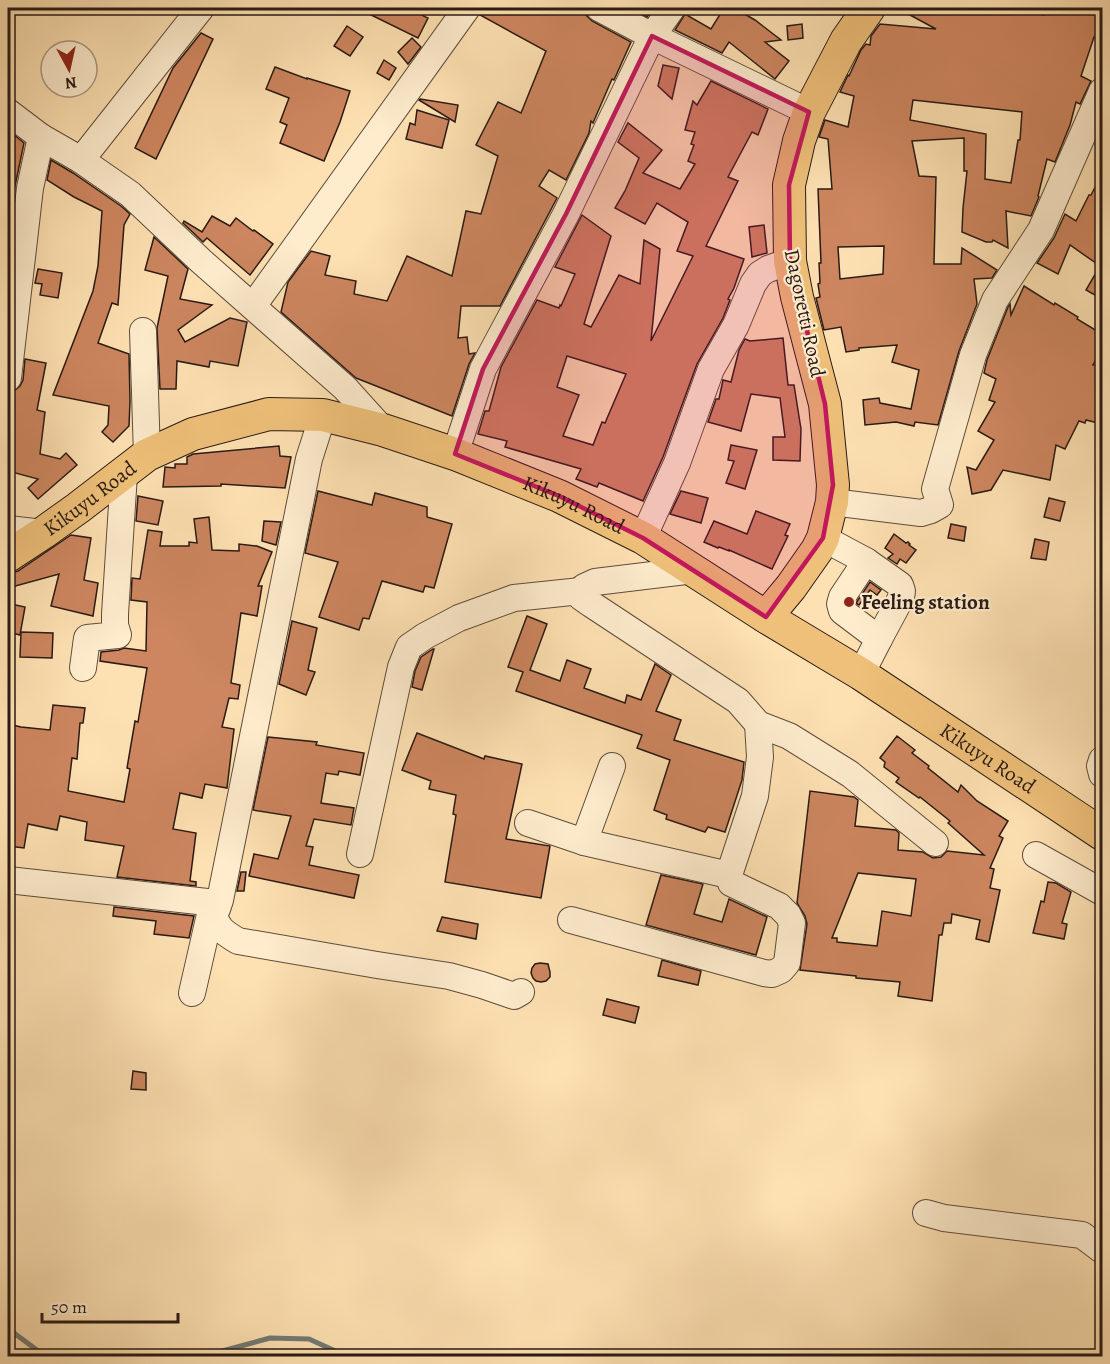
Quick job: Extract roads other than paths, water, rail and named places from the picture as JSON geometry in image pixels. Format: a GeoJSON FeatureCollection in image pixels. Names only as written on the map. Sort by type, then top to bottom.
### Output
{"type":"FeatureCollection","features":[{"type":"Feature","properties":{"kind":"main road","name":"Dagoretti Road"},"geometry":{"type":"LineString","coordinates":[[766,617],[791,587],[824,538],[832,502],[833,475],[825,404],[790,261],[789,185],[808,112],[846,40],[869,8]]}},
{"type":"Feature","properties":{"kind":"main road","name":"Kikuyu Road"},"geometry":{"type":"LineString","coordinates":[[8,556],[136,464],[193,434],[268,414],[323,415],[383,430],[455,454],[560,496],[643,538],[766,617],[861,674],[1102,834]]}},
{"type":"Feature","properties":{"kind":"street"},"geometry":{"type":"LineString","coordinates":[[81,160],[201,8]]}},
{"type":"Feature","properties":{"kind":"street"},"geometry":{"type":"LineString","coordinates":[[253,306],[467,8]]}},
{"type":"Feature","properties":{"kind":"street"},"geometry":{"type":"LineString","coordinates":[[599,8],[808,112]]}},
{"type":"Feature","properties":{"kind":"street"},"geometry":{"type":"LineString","coordinates":[[455,454],[483,369],[566,214],[652,36],[672,8]]}},
{"type":"Feature","properties":{"kind":"street"},"geometry":{"type":"LineString","coordinates":[[832,502],[921,513],[940,505],[934,489],[973,355],[995,300],[1041,230],[1102,91]]}},
{"type":"Feature","properties":{"kind":"street"},"geometry":{"type":"LineString","coordinates":[[8,112],[41,137],[81,160],[129,194],[345,388],[383,430]]}},
{"type":"Feature","properties":{"kind":"street"},"geometry":{"type":"LineString","coordinates":[[8,378],[30,188],[41,137]]}},
{"type":"Feature","properties":{"kind":"street"},"geometry":{"type":"LineString","coordinates":[[643,538],[677,463],[711,369],[736,325],[753,284],[760,274],[790,261]]}},
{"type":"Feature","properties":{"kind":"street"},"geometry":{"type":"LineString","coordinates":[[83,668],[87,638],[118,635],[115,614],[136,464],[142,331]]}},
{"type":"Feature","properties":{"kind":"street"},"geometry":{"type":"LineString","coordinates":[[211,910],[217,909],[220,900],[309,459],[323,415]]}},
{"type":"Feature","properties":{"kind":"street"},"geometry":{"type":"LineString","coordinates":[[8,529],[43,533]]}},
{"type":"Feature","properties":{"kind":"street"},"geometry":{"type":"LineString","coordinates":[[824,538],[866,561],[900,585],[902,591],[901,598],[861,674]]}},
{"type":"Feature","properties":{"kind":"street"},"geometry":{"type":"LineString","coordinates":[[866,561],[842,597],[840,604],[842,611],[879,639]]}},
{"type":"Feature","properties":{"kind":"street"},"geometry":{"type":"LineString","coordinates":[[694,570],[595,582],[584,587],[581,597],[738,701],[758,724],[789,736],[850,774],[936,843]]}},
{"type":"Feature","properties":{"kind":"street"},"geometry":{"type":"LineString","coordinates":[[360,854],[401,667],[409,647],[459,618],[514,598],[581,591]]}},
{"type":"Feature","properties":{"kind":"street"},"geometry":{"type":"LineString","coordinates":[[571,920],[764,973],[772,974],[781,970],[787,963],[792,924],[788,915],[779,906],[731,883],[729,875],[754,796],[760,757],[758,724]]}},
{"type":"Feature","properties":{"kind":"street"},"geometry":{"type":"LineString","coordinates":[[1102,760],[1100,766],[1102,774]]}},
{"type":"Feature","properties":{"kind":"street"},"geometry":{"type":"LineString","coordinates":[[584,842],[612,766]]}},
{"type":"Feature","properties":{"kind":"street"},"geometry":{"type":"LineString","coordinates":[[528,823],[584,842],[729,875]]}},
{"type":"Feature","properties":{"kind":"street"},"geometry":{"type":"LineString","coordinates":[[1036,855],[1102,892]]}},
{"type":"Feature","properties":{"kind":"street"},"geometry":{"type":"LineString","coordinates":[[8,880],[207,902],[219,927],[238,941],[450,976],[514,996],[521,992]]}},
{"type":"Feature","properties":{"kind":"street"},"geometry":{"type":"LineString","coordinates":[[192,993],[211,910]]}},
{"type":"Feature","properties":{"kind":"street"},"geometry":{"type":"LineString","coordinates":[[926,1213],[944,1218],[1082,1235],[1102,1250]]}},
{"type":"Feature","properties":{"kind":"waterway"},"geometry":{"type":"LineString","coordinates":[[8,1331],[45,1356]]}},
{"type":"Feature","properties":{"kind":"waterway"},"geometry":{"type":"LineString","coordinates":[[139,1356],[143,1352],[215,1353],[270,1338],[309,1339],[351,1356]]}},
{"type":"Feature","properties":{"kind":"place","name":"Feeling station"},"geometry":{"type":"Point","coordinates":[849,602]}}]}
